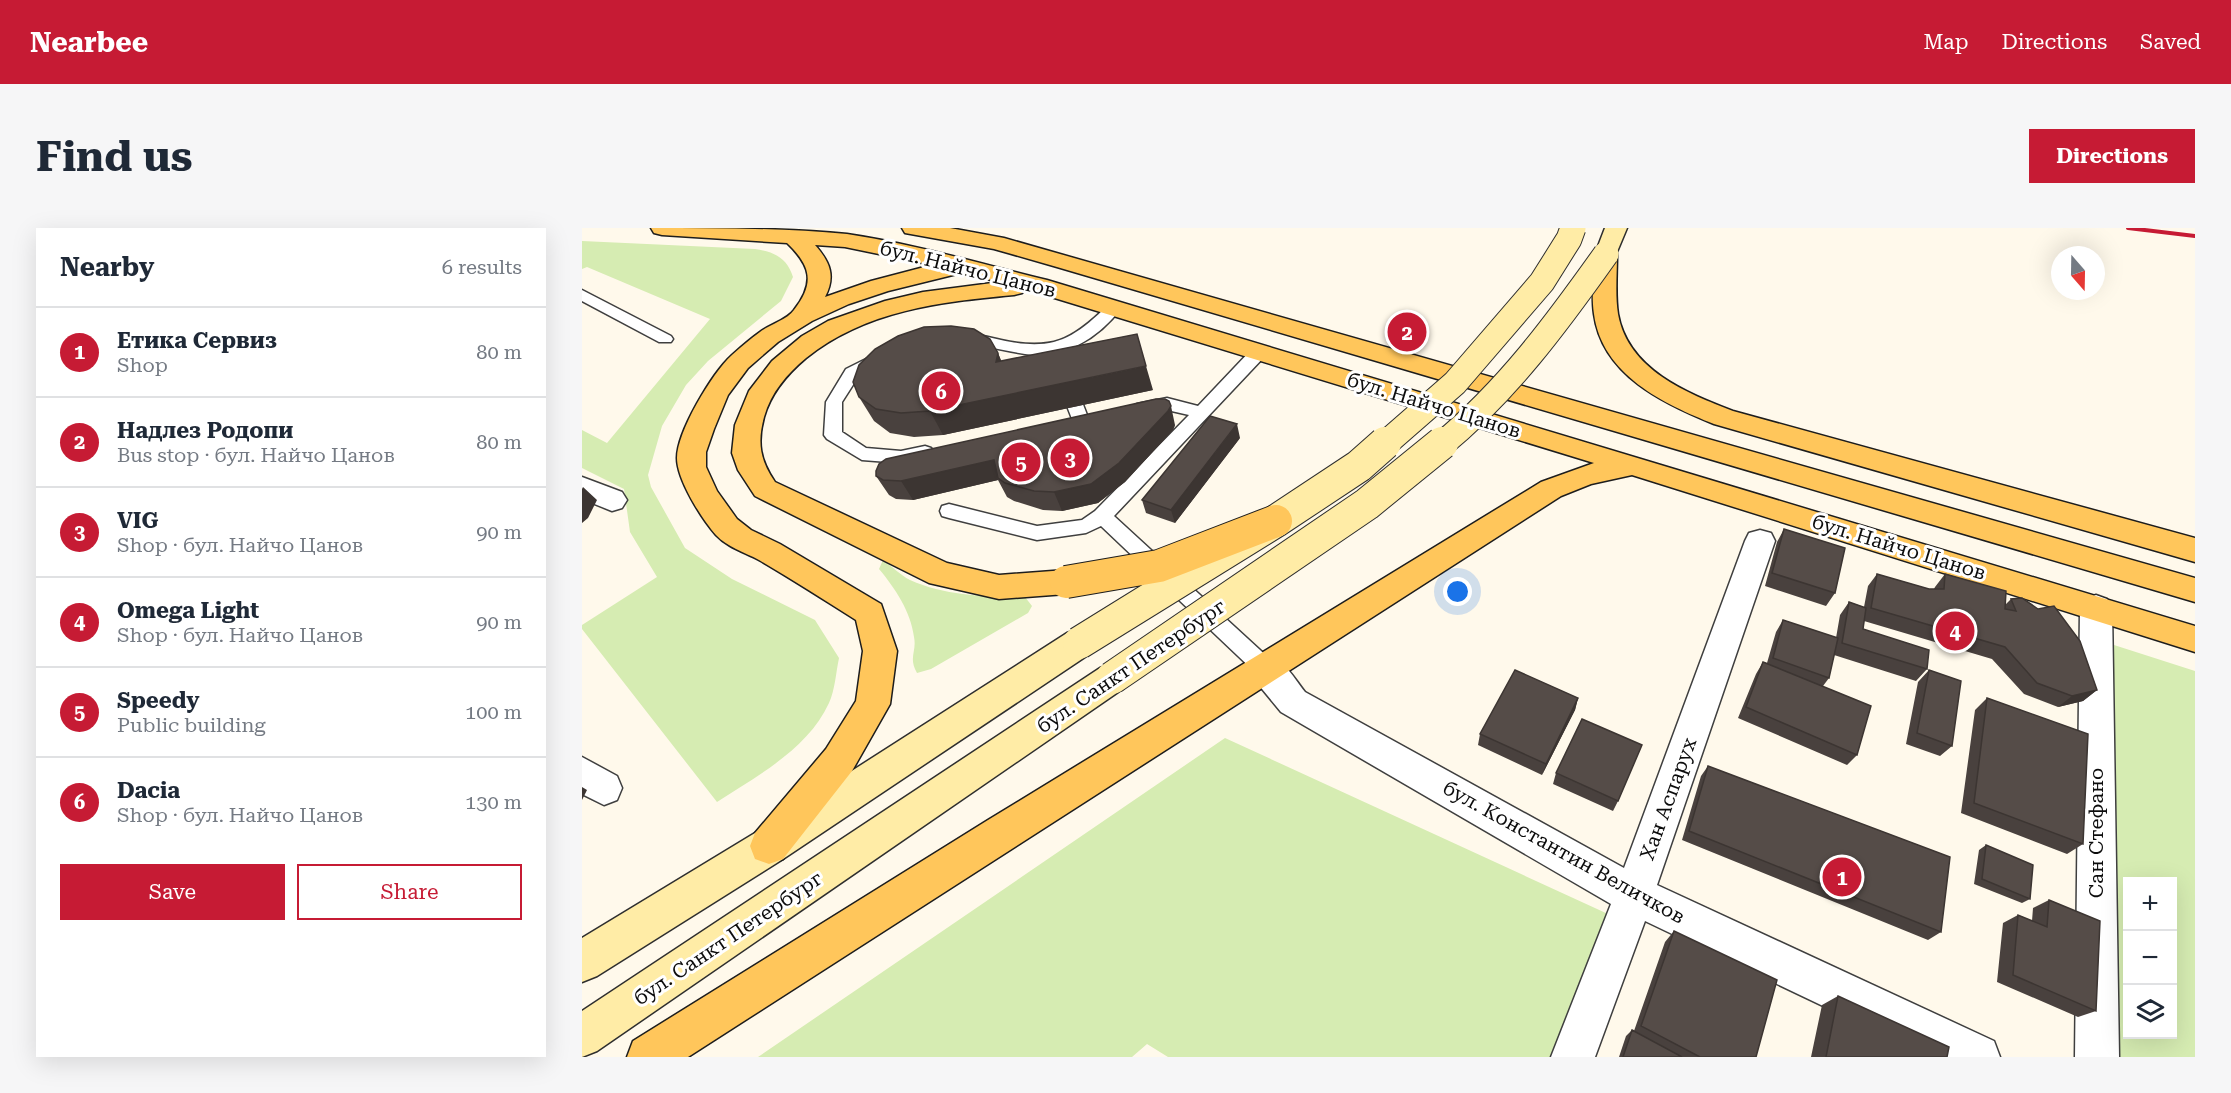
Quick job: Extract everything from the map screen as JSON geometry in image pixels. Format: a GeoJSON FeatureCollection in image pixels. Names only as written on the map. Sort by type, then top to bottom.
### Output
{"type":"FeatureCollection","features":[{"type":"Feature","properties":{"kind":"main road","name":"бул. Найчо Цанов"},"geometry":{"type":"LineString","coordinates":[[662,228],[793,236],[879,246],[1039,285],[1106,316],[1259,352],[2195,639]]}},
{"type":"Feature","properties":{"kind":"main road","name":"бул. Найчо Цанов"},"geometry":{"type":"LineString","coordinates":[[913,228],[996,243],[1065,262],[2195,590]]}},
{"type":"Feature","properties":{"kind":"main road"},"geometry":{"type":"LineString","coordinates":[[582,961],[769,846],[1079,644],[1276,521],[1359,466],[1455,383],[1542,282],[1569,239],[1573,228]]}},
{"type":"Feature","properties":{"kind":"main road"},"geometry":{"type":"LineString","coordinates":[[793,236],[815,256],[821,271],[819,289],[803,316]]}},
{"type":"Feature","properties":{"kind":"main road"},"geometry":{"type":"LineString","coordinates":[[1611,241],[1608,323],[1617,345],[1634,367],[1662,391],[1724,418],[2195,550]]}},
{"type":"Feature","properties":{"kind":"main road","name":"бул. Санкт Петербург"},"geometry":{"type":"LineString","coordinates":[[582,1036],[1367,504],[1444,442],[1490,401],[1559,320],[1611,241]]}},
{"type":"Feature","properties":{"kind":"main road"},"geometry":{"type":"LineString","coordinates":[[769,846],[839,760],[873,704],[880,651],[870,613],[818,580],[728,529],[702,493],[691,460],[704,413],[725,376],[759,346],[803,316],[861,291],[961,266],[1065,262]]}},
{"type":"Feature","properties":{"kind":"main road"},"geometry":{"type":"LineString","coordinates":[[1039,285],[918,299],[875,310],[834,327],[801,348],[779,369],[756,399],[745,435],[748,464],[765,489],[940,574],[999,587],[1066,582],[1159,566],[1276,521]]}},
{"type":"Feature","properties":{"kind":"main road"},"geometry":{"type":"LineString","coordinates":[[649,1057],[1551,489],[1585,475],[1633,465]]}},
{"type":"Feature","properties":{"kind":"street"},"geometry":{"type":"LineString","coordinates":[[582,487],[612,500]]}},
{"type":"Feature","properties":{"kind":"street","name":"Хан Аспарух"},"geometry":{"type":"LineString","coordinates":[[1573,1057],[1634,895],[1760,541]]}},
{"type":"Feature","properties":{"kind":"street","name":"Сан Стефано"},"geometry":{"type":"LineString","coordinates":[[2096,608],[2097,1057]]}},
{"type":"Feature","properties":{"kind":"street","name":"бул. Константин Величков"},"geometry":{"type":"LineString","coordinates":[[1265,668],[1293,702],[1634,895],[1978,1057]]}},
{"type":"Feature","properties":{"kind":"lane"},"geometry":{"type":"LineString","coordinates":[[582,295],[665,339]]}},
{"type":"Feature","properties":{"kind":"lane"},"geometry":{"type":"LineString","coordinates":[[1105,344],[1106,316]]}},
{"type":"Feature","properties":{"kind":"lane"},"geometry":{"type":"LineString","coordinates":[[952,340],[975,339],[1062,357],[1106,316]]}},
{"type":"Feature","properties":{"kind":"lane"},"geometry":{"type":"LineString","coordinates":[[899,349],[852,373],[834,402],[833,435],[862,454],[901,457],[946,448]]}},
{"type":"Feature","properties":{"kind":"lane"},"geometry":{"type":"LineString","coordinates":[[949,511],[1037,533],[1086,526],[1102,516],[1259,352]]}},
{"type":"Feature","properties":{"kind":"lane"},"geometry":{"type":"LineString","coordinates":[[1133,394],[1202,413]]}},
{"type":"Feature","properties":{"kind":"lane"},"geometry":{"type":"LineString","coordinates":[[1123,412],[1167,404]]}},
{"type":"Feature","properties":{"kind":"lane"},"geometry":{"type":"LineString","coordinates":[[1075,416],[1101,416]]}},
{"type":"Feature","properties":{"kind":"lane"},"geometry":{"type":"LineString","coordinates":[[1102,516],[1265,668]]}},
{"type":"Feature","properties":{"kind":"green space"},"geometry":{"type":"Polygon","coordinates":[[[582,241],[755,249],[779,257],[787,265],[793,277],[781,301],[708,361],[686,385],[662,426],[648,475],[651,487],[685,548],[732,579],[815,620],[839,658],[829,703],[808,734],[780,760],[717,802],[582,629],[582,625],[657,577],[630,532],[624,489],[582,468],[582,430],[607,443],[710,319],[587,267],[582,269],[582,241]]]}},
{"type":"Feature","properties":{"kind":"green space"},"geometry":{"type":"Polygon","coordinates":[[[883,560],[906,578],[924,585],[966,594],[1025,597],[1032,606],[1028,613],[931,669],[917,673],[913,663],[915,642],[910,618],[891,584],[879,569],[883,560]]]}},
{"type":"Feature","properties":{"kind":"green space"},"geometry":{"type":"Polygon","coordinates":[[[2114,645],[2195,671],[2195,1057],[2108,1057],[2114,645]]]}},
{"type":"Feature","properties":{"kind":"green space"},"geometry":{"type":"Polygon","coordinates":[[[1225,738],[1608,914],[1552,1057],[1168,1057],[1147,1044],[1132,1057],[758,1057],[1225,738]]]}},
{"type":"Feature","properties":{"kind":"building"},"geometry":{"type":"Polygon","coordinates":[[[951,326],[974,329],[990,339],[998,353],[996,362],[1137,334],[1146,366],[930,411],[901,413],[876,409],[859,397],[853,382],[859,365],[875,349],[898,336],[924,327],[951,326]]]}},
{"type":"Feature","properties":{"kind":"building"},"geometry":{"type":"Polygon","coordinates":[[[1156,399],[1169,401],[1171,406],[1168,411],[1119,463],[1091,484],[1054,492],[1034,491],[1005,483],[998,478],[994,460],[901,481],[883,480],[876,476],[879,464],[886,459],[1156,399]]]}},
{"type":"Feature","properties":{"kind":"building"},"geometry":{"type":"Polygon","coordinates":[[[1210,416],[1237,424],[1171,510],[1142,500],[1210,416]]]}},
{"type":"Feature","properties":{"kind":"building"},"geometry":{"type":"Polygon","coordinates":[[[1784,529],[1845,548],[1835,593],[1772,573],[1784,529]]]}},
{"type":"Feature","properties":{"kind":"building"},"geometry":{"type":"Polygon","coordinates":[[[1877,574],[1929,589],[1944,589],[1945,574],[2006,591],[2005,609],[2016,611],[2011,599],[2022,598],[2038,609],[2054,606],[2080,641],[2097,690],[2072,696],[2037,683],[2005,647],[1871,608],[1877,574]]]}},
{"type":"Feature","properties":{"kind":"building"},"geometry":{"type":"Polygon","coordinates":[[[1849,602],[1866,608],[1863,629],[1929,650],[1927,669],[1842,643],[1849,602]]]}},
{"type":"Feature","properties":{"kind":"building"},"geometry":{"type":"Polygon","coordinates":[[[1783,620],[1838,638],[1829,678],[1773,658],[1783,620]]]}},
{"type":"Feature","properties":{"kind":"building"},"geometry":{"type":"Polygon","coordinates":[[[1763,662],[1871,706],[1857,755],[1746,707],[1763,662]]]}},
{"type":"Feature","properties":{"kind":"building"},"geometry":{"type":"Polygon","coordinates":[[[1515,670],[1578,698],[1546,764],[1480,734],[1515,670]]]}},
{"type":"Feature","properties":{"kind":"building"},"geometry":{"type":"Polygon","coordinates":[[[1929,670],[1961,681],[1952,746],[1917,733],[1929,670]]]}},
{"type":"Feature","properties":{"kind":"building"},"geometry":{"type":"Polygon","coordinates":[[[1987,698],[2088,734],[2083,844],[1974,803],[1987,698]]]}},
{"type":"Feature","properties":{"kind":"building"},"geometry":{"type":"Polygon","coordinates":[[[1582,719],[1642,745],[1618,801],[1556,773],[1582,719]]]}},
{"type":"Feature","properties":{"kind":"building"},"geometry":{"type":"Polygon","coordinates":[[[1708,766],[1950,857],[1941,932],[1689,831],[1708,766]]]}},
{"type":"Feature","properties":{"kind":"building"},"geometry":{"type":"Polygon","coordinates":[[[1986,845],[2033,865],[2030,899],[1982,879],[1986,845]]]}},
{"type":"Feature","properties":{"kind":"building"},"geometry":{"type":"Polygon","coordinates":[[[2049,900],[2100,921],[2096,1011],[2013,975],[2018,915],[2047,927],[2049,900]]]}},
{"type":"Feature","properties":{"kind":"building"},"geometry":{"type":"Polygon","coordinates":[[[1674,931],[1777,980],[1756,1057],[1700,1057],[1641,1026],[1674,931]]]}},
{"type":"Feature","properties":{"kind":"building"},"geometry":{"type":"Polygon","coordinates":[[[1838,996],[1949,1047],[1947,1057],[1826,1057],[1838,996]]]}},
{"type":"Feature","properties":{"kind":"building"},"geometry":{"type":"Polygon","coordinates":[[[1632,1030],[1682,1057],[1623,1057],[1632,1030]]]}},
{"type":"Feature","properties":{"kind":"railway"},"geometry":{"type":"LineString","coordinates":[[2128,228],[2195,236]]}},
{"type":"Feature","properties":{"kind":"place","name":"Надлез Родопи"},"geometry":{"type":"Point","coordinates":[1407,332]}},
{"type":"Feature","properties":{"kind":"place","name":"Dacia"},"geometry":{"type":"Point","coordinates":[941,391]}},
{"type":"Feature","properties":{"kind":"place","name":"VIG"},"geometry":{"type":"Point","coordinates":[1070,458]}},
{"type":"Feature","properties":{"kind":"place","name":"Speedy"},"geometry":{"type":"Point","coordinates":[1021,462]}},
{"type":"Feature","properties":{"kind":"place","name":"Omega Light"},"geometry":{"type":"Point","coordinates":[1955,631]}},
{"type":"Feature","properties":{"kind":"place","name":"Етика Сервиз"},"geometry":{"type":"Point","coordinates":[1842,877]}}]}
